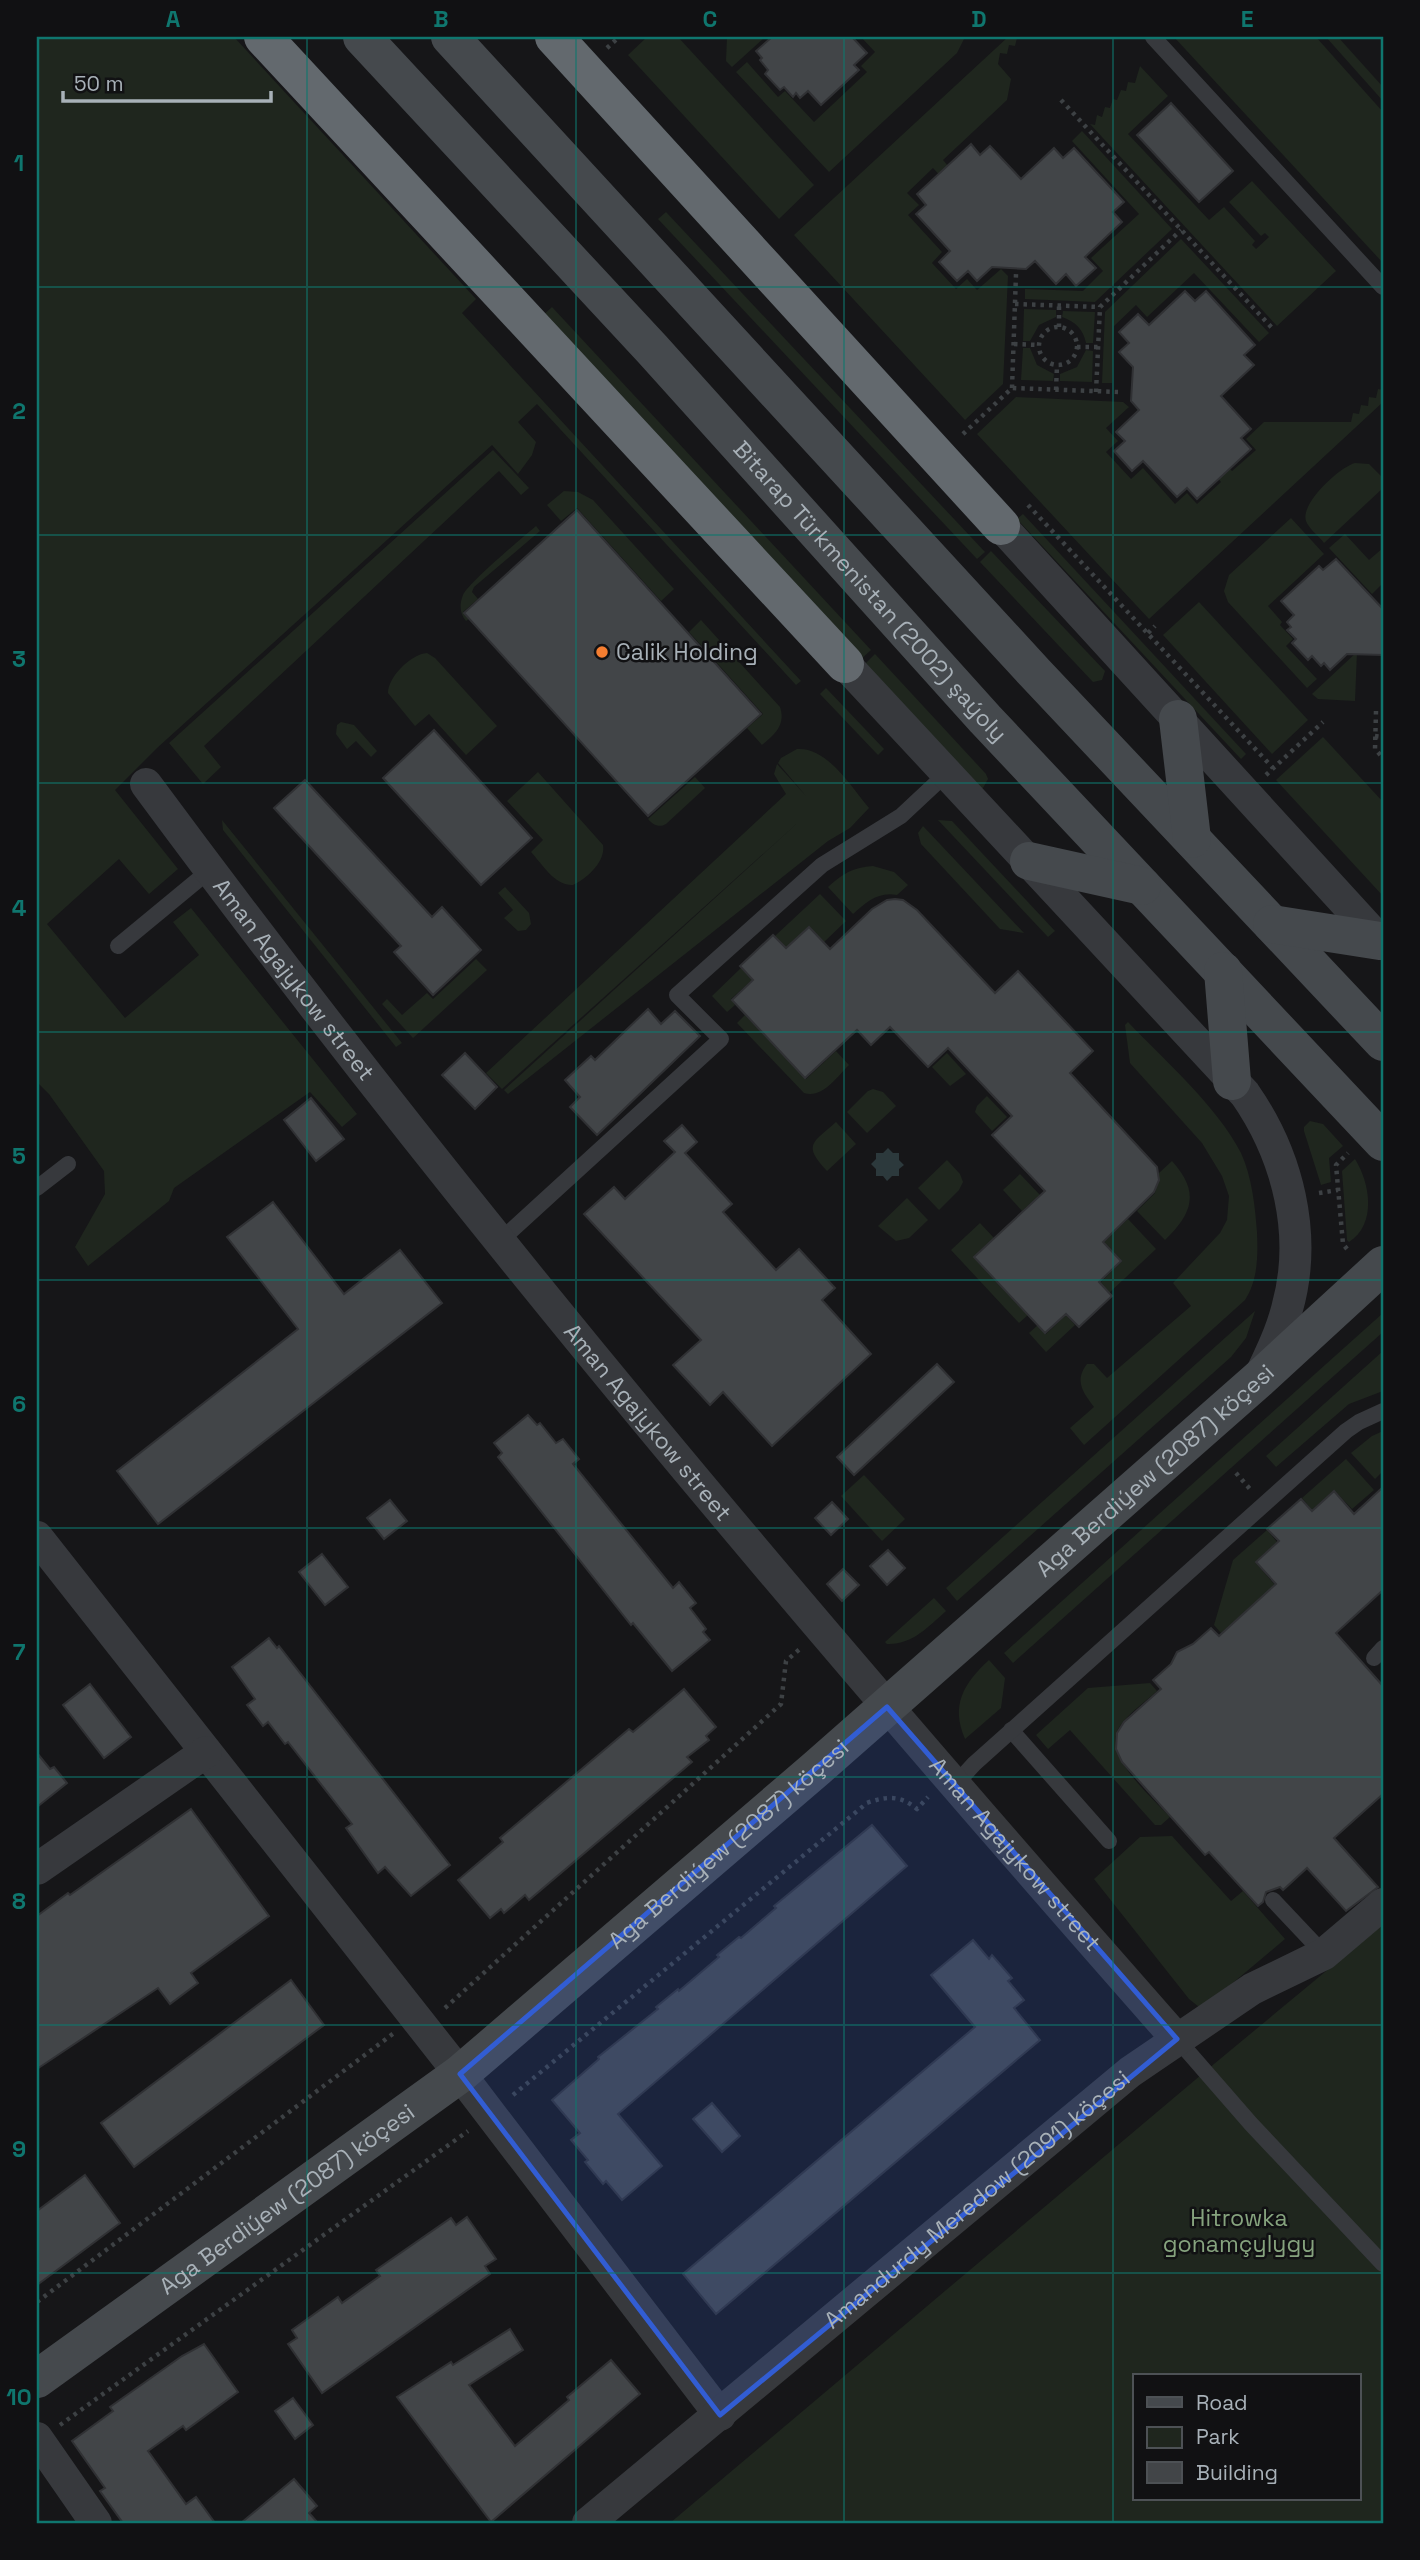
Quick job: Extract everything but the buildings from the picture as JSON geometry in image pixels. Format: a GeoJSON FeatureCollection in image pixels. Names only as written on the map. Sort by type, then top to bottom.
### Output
{"type":"FeatureCollection","features":[{"type":"Feature","properties":{"kind":"highway"},"geometry":{"type":"LineString","coordinates":[[263,37],[845,664]]}},
{"type":"Feature","properties":{"kind":"highway"},"geometry":{"type":"LineString","coordinates":[[554,37],[1001,526]]}},
{"type":"Feature","properties":{"kind":"main road","name":"Bitarap Türkmenistan (2002) şaýoly"},"geometry":{"type":"LineString","coordinates":[[362,37],[661,360],[985,719],[1223,971],[1366,1147]]}},
{"type":"Feature","properties":{"kind":"main road"},"geometry":{"type":"LineString","coordinates":[[450,37],[1035,673],[1383,1042]]}},
{"type":"Feature","properties":{"kind":"main road"},"geometry":{"type":"LineString","coordinates":[[1178,719],[1192,839]]}},
{"type":"Feature","properties":{"kind":"main road"},"geometry":{"type":"LineString","coordinates":[[1028,861],[1142,886]]}},
{"type":"Feature","properties":{"kind":"main road"},"geometry":{"type":"LineString","coordinates":[[1272,924],[1382,943]]}},
{"type":"Feature","properties":{"kind":"main road"},"geometry":{"type":"LineString","coordinates":[[1223,971],[1232,1081]]}},
{"type":"Feature","properties":{"kind":"main road","name":"Aga Berdiýew (2087) köçesi"},"geometry":{"type":"LineString","coordinates":[[37,2379],[460,2074],[887,1707],[1383,1265]]}},
{"type":"Feature","properties":{"kind":"street"},"geometry":{"type":"LineString","coordinates":[[1001,526],[1382,943]]}},
{"type":"Feature","properties":{"kind":"street"},"geometry":{"type":"LineString","coordinates":[[845,664],[1232,1081],[1263,1121],[1284,1171],[1295,1250],[1288,1308],[1259,1378]]}},
{"type":"Feature","properties":{"kind":"street","name":"Aman Agajykow street"},"geometry":{"type":"LineString","coordinates":[[146,784],[499,1241],[954,1786],[1177,2039]]}},
{"type":"Feature","properties":{"kind":"street"},"geometry":{"type":"LineString","coordinates":[[37,1537],[460,2074],[720,2415]]}},
{"type":"Feature","properties":{"kind":"street"},"geometry":{"type":"LineString","coordinates":[[37,1869],[206,1752]]}},
{"type":"Feature","properties":{"kind":"street","name":"Amandurdy Meredow (2091) köçesi"},"geometry":{"type":"LineString","coordinates":[[588,2523],[1130,2072],[1252,1989],[1324,1954],[1383,1905]]}},
{"type":"Feature","properties":{"kind":"street"},"geometry":{"type":"LineString","coordinates":[[37,2438],[96,2523]]}},
{"type":"Feature","properties":{"kind":"lane"},"geometry":{"type":"LineString","coordinates":[[1153,37],[1383,287]]}},
{"type":"Feature","properties":{"kind":"lane"},"geometry":{"type":"LineString","coordinates":[[499,1241],[721,1039],[677,995],[822,865],[901,816],[947,773]]}},
{"type":"Feature","properties":{"kind":"lane"},"geometry":{"type":"LineString","coordinates":[[118,946],[210,870]]}},
{"type":"Feature","properties":{"kind":"lane"},"geometry":{"type":"LineString","coordinates":[[37,1188],[68,1164]]}},
{"type":"Feature","properties":{"kind":"lane"},"geometry":{"type":"LineString","coordinates":[[954,1786],[1011,1730],[1346,1431],[1383,1411]]}},
{"type":"Feature","properties":{"kind":"lane"},"geometry":{"type":"LineString","coordinates":[[1011,1730],[1109,1841]]}},
{"type":"Feature","properties":{"kind":"lane"},"geometry":{"type":"LineString","coordinates":[[1273,1900],[1324,1954]]}},
{"type":"Feature","properties":{"kind":"lane"},"geometry":{"type":"LineString","coordinates":[[1177,2039],[1251,2124],[1383,2264]]}},
{"type":"Feature","properties":{"kind":"path"},"geometry":{"type":"LineString","coordinates":[[606,48],[619,37]]}},
{"type":"Feature","properties":{"kind":"path"},"geometry":{"type":"LineString","coordinates":[[1061,100],[1273,329]]}},
{"type":"Feature","properties":{"kind":"path"},"geometry":{"type":"LineString","coordinates":[[1096,392],[1100,307],[1181,230]]}},
{"type":"Feature","properties":{"kind":"path"},"geometry":{"type":"LineString","coordinates":[[963,434],[1012,388],[1016,274]]}},
{"type":"Feature","properties":{"kind":"path"},"geometry":{"type":"LineString","coordinates":[[1015,304],[1100,307]]}},
{"type":"Feature","properties":{"kind":"path"},"geometry":{"type":"LineString","coordinates":[[1059,306],[1059,327]]}},
{"type":"Feature","properties":{"kind":"path"},"geometry":{"type":"LineString","coordinates":[[1059,327],[1072,333],[1077,346],[1071,360],[1057,365],[1044,359],[1039,345],[1045,332],[1059,327]]}},
{"type":"Feature","properties":{"kind":"path"},"geometry":{"type":"LineString","coordinates":[[1014,344],[1039,345]]}},
{"type":"Feature","properties":{"kind":"path"},"geometry":{"type":"LineString","coordinates":[[1077,346],[1098,347]]}},
{"type":"Feature","properties":{"kind":"path"},"geometry":{"type":"LineString","coordinates":[[1056,390],[1057,365]]}},
{"type":"Feature","properties":{"kind":"path"},"geometry":{"type":"LineString","coordinates":[[1012,388],[1118,392]]}},
{"type":"Feature","properties":{"kind":"path"},"geometry":{"type":"LineString","coordinates":[[1148,633],[1155,626]]}},
{"type":"Feature","properties":{"kind":"path"},"geometry":{"type":"LineString","coordinates":[[1376,711],[1375,748],[1383,758]]}},
{"type":"Feature","properties":{"kind":"path"},"geometry":{"type":"LineString","coordinates":[[1265,775],[1323,722]]}},
{"type":"Feature","properties":{"kind":"path"},"geometry":{"type":"LineString","coordinates":[[1375,736],[1383,737]]}},
{"type":"Feature","properties":{"kind":"path"},"geometry":{"type":"LineString","coordinates":[[1347,1249],[1343,1244],[1336,1165],[1366,1147]]}},
{"type":"Feature","properties":{"kind":"path"},"geometry":{"type":"LineString","coordinates":[[1320,1193],[1338,1190]]}},
{"type":"Feature","properties":{"kind":"path"},"geometry":{"type":"LineString","coordinates":[[1236,1473],[1253,1492]]}},
{"type":"Feature","properties":{"kind":"path"},"geometry":{"type":"LineString","coordinates":[[37,2302],[415,2018],[442,2010],[781,1704],[786,1661],[809,1642]]}},
{"type":"Feature","properties":{"kind":"highlighted area"},"geometry":{"type":"Polygon","coordinates":[[[887,1707],[1177,2039],[720,2415],[460,2074],[887,1707]]]}},
{"type":"Feature","properties":{"kind":"green space"},"geometry":{"type":"Polygon","coordinates":[[[37,37],[234,37],[476,299],[462,313],[801,681],[796,685],[537,404],[518,422],[536,442],[532,455],[518,474],[492,445],[157,748],[115,790],[178,869],[149,894],[119,859],[47,924],[125,1018],[199,955],[173,922],[191,908],[357,1114],[342,1127],[310,1092],[174,1188],[169,1201],[88,1266],[75,1247],[105,1194],[104,1171],[49,1094],[37,1082],[37,37]]]}},
{"type":"Feature","properties":{"kind":"green space"},"geometry":{"type":"Polygon","coordinates":[[[647,37],[678,37],[814,185],[779,219],[628,55],[647,37]]]}},
{"type":"Feature","properties":{"kind":"green space"},"geometry":{"type":"Polygon","coordinates":[[[727,37],[765,37],[732,67],[726,61],[727,37]]]}},
{"type":"Feature","properties":{"kind":"green space"},"geometry":{"type":"Polygon","coordinates":[[[861,37],[965,37],[957,53],[829,172],[736,72],[747,62],[778,97],[785,91],[814,122],[867,72],[861,66],[875,52],[861,37]]]}},
{"type":"Feature","properties":{"kind":"green space"},"geometry":{"type":"Polygon","coordinates":[[[1008,37],[1024,37],[1017,38],[1015,46],[1009,45],[1007,54],[1000,53],[998,64],[1011,79],[1007,100],[943,160],[954,173],[945,181],[933,168],[907,193],[919,205],[908,215],[942,252],[932,263],[956,289],[967,279],[977,290],[1001,269],[1008,276],[1003,384],[965,420],[794,235],[1008,37]]]}},
{"type":"Feature","properties":{"kind":"green space"},"geometry":{"type":"Polygon","coordinates":[[[1174,37],[1316,37],[1383,112],[1383,263],[1174,37]]]}},
{"type":"Feature","properties":{"kind":"green space"},"geometry":{"type":"Polygon","coordinates":[[[1326,37],[1338,37],[1383,87],[1383,101],[1326,37]]]}},
{"type":"Feature","properties":{"kind":"green space"},"geometry":{"type":"Polygon","coordinates":[[[1140,66],[1168,96],[1128,134],[1209,220],[1224,207],[1255,241],[1252,245],[1256,249],[1269,237],[1265,233],[1261,236],[1229,202],[1252,181],[1336,271],[1277,326],[1090,124],[1095,125],[1097,115],[1102,117],[1105,107],[1110,108],[1113,99],[1117,100],[1121,90],[1126,91],[1128,82],[1135,83],[1140,66]]]}},
{"type":"Feature","properties":{"kind":"green space"},"geometry":{"type":"Polygon","coordinates":[[[1082,131],[1172,229],[1095,302],[1025,299],[1025,289],[1083,291],[1103,271],[1091,258],[1139,214],[1072,141],[1082,131]]]}},
{"type":"Feature","properties":{"kind":"green space"},"geometry":{"type":"Polygon","coordinates":[[[666,212],[985,552],[977,559],[658,219],[666,212]]]}},
{"type":"Feature","properties":{"kind":"green space"},"geometry":{"type":"Polygon","coordinates":[[[1181,239],[1269,333],[1259,342],[1194,273],[1147,317],[1136,305],[1114,326],[1112,383],[1102,383],[1105,312],[1181,239]]]}},
{"type":"Feature","properties":{"kind":"green space"},"geometry":{"type":"Polygon","coordinates":[[[552,307],[871,650],[858,662],[539,319],[552,307]]]}},
{"type":"Feature","properties":{"kind":"green space"},"geometry":{"type":"Polygon","coordinates":[[[1024,309],[1056,310],[1056,317],[1039,325],[1030,341],[1023,341],[1024,309]]]}},
{"type":"Feature","properties":{"kind":"green space"},"geometry":{"type":"Polygon","coordinates":[[[1063,311],[1095,312],[1093,343],[1086,343],[1078,327],[1062,317],[1063,311]]]}},
{"type":"Feature","properties":{"kind":"green space"},"geometry":{"type":"Polygon","coordinates":[[[1023,348],[1030,348],[1037,365],[1054,374],[1053,381],[1021,380],[1023,348]]]}},
{"type":"Feature","properties":{"kind":"green space"},"geometry":{"type":"Polygon","coordinates":[[[1086,350],[1093,351],[1092,382],[1060,381],[1060,374],[1077,367],[1086,350]]]}},
{"type":"Feature","properties":{"kind":"green space"},"geometry":{"type":"Polygon","coordinates":[[[1378,389],[1383,390],[1383,402],[1149,619],[977,434],[1016,397],[1123,402],[1129,407],[1106,428],[1118,441],[1106,452],[1131,479],[1143,468],[1175,504],[1187,493],[1197,504],[1221,482],[1212,471],[1222,461],[1232,471],[1256,450],[1246,439],[1264,422],[1351,422],[1353,413],[1359,414],[1361,405],[1368,406],[1369,397],[1376,398],[1378,389]]]}},
{"type":"Feature","properties":{"kind":"green space"},"geometry":{"type":"Polygon","coordinates":[[[493,450],[529,488],[521,495],[499,471],[204,746],[221,767],[203,784],[169,743],[493,450]]]}},
{"type":"Feature","properties":{"kind":"green space"},"geometry":{"type":"Polygon","coordinates":[[[1355,463],[1369,464],[1383,478],[1383,488],[1324,543],[1306,521],[1309,505],[1331,478],[1355,463]]]}},
{"type":"Feature","properties":{"kind":"green space"},"geometry":{"type":"Polygon","coordinates":[[[564,491],[578,492],[593,500],[674,589],[661,601],[577,508],[561,521],[547,505],[564,491]]]}},
{"type":"Feature","properties":{"kind":"green space"},"geometry":{"type":"Polygon","coordinates":[[[1023,514],[1246,754],[1241,759],[1017,519],[1023,514]]]}},
{"type":"Feature","properties":{"kind":"green space"},"geometry":{"type":"Polygon","coordinates":[[[1291,518],[1324,554],[1268,606],[1293,639],[1286,646],[1317,679],[1307,688],[1228,602],[1224,591],[1229,575],[1291,518]]]}},
{"type":"Feature","properties":{"kind":"green space"},"geometry":{"type":"Polygon","coordinates":[[[536,526],[540,531],[474,587],[472,592],[478,599],[463,612],[469,619],[466,621],[462,615],[461,606],[467,589],[536,526]]]}},
{"type":"Feature","properties":{"kind":"green space"},"geometry":{"type":"Polygon","coordinates":[[[1345,534],[1369,560],[1383,548],[1383,583],[1372,594],[1329,548],[1345,534]]]}},
{"type":"Feature","properties":{"kind":"green space"},"geometry":{"type":"Polygon","coordinates":[[[991,551],[1105,671],[1102,680],[1093,682],[980,562],[991,551]]]}},
{"type":"Feature","properties":{"kind":"green space"},"geometry":{"type":"Polygon","coordinates":[[[1199,602],[1308,720],[1272,754],[1163,635],[1199,602]]]}},
{"type":"Feature","properties":{"kind":"green space"},"geometry":{"type":"Polygon","coordinates":[[[701,620],[780,707],[780,724],[762,745],[747,728],[763,714],[689,632],[701,620]]]}},
{"type":"Feature","properties":{"kind":"green space"},"geometry":{"type":"Polygon","coordinates":[[[1357,652],[1355,701],[1318,699],[1312,694],[1357,652]]]}},
{"type":"Feature","properties":{"kind":"green space"},"geometry":{"type":"Polygon","coordinates":[[[427,653],[435,658],[497,726],[466,755],[429,714],[415,726],[388,693],[392,680],[402,667],[414,657],[427,653]]]}},
{"type":"Feature","properties":{"kind":"green space"},"geometry":{"type":"Polygon","coordinates":[[[875,654],[986,774],[988,779],[983,788],[978,789],[862,667],[875,654]]]}},
{"type":"Feature","properties":{"kind":"green space"},"geometry":{"type":"Polygon","coordinates":[[[826,688],[884,749],[878,755],[820,694],[826,688]]]}},
{"type":"Feature","properties":{"kind":"green space"},"geometry":{"type":"Polygon","coordinates":[[[341,722],[354,725],[377,751],[371,757],[356,741],[347,749],[336,734],[337,725],[341,722]]]}},
{"type":"Feature","properties":{"kind":"green space"},"geometry":{"type":"Polygon","coordinates":[[[1323,737],[1383,802],[1383,896],[1276,780],[1323,737]]]}},
{"type":"Feature","properties":{"kind":"green space"},"geometry":{"type":"Polygon","coordinates":[[[797,749],[819,754],[829,761],[869,808],[850,828],[828,841],[508,1094],[504,1090],[803,818],[502,1089],[486,1073],[786,794],[774,774],[777,764],[806,796],[778,763],[781,758],[797,749]]]}},
{"type":"Feature","properties":{"kind":"green space"},"geometry":{"type":"Polygon","coordinates":[[[538,772],[603,845],[598,864],[584,879],[573,885],[560,882],[531,852],[543,840],[507,801],[538,772]]]}},
{"type":"Feature","properties":{"kind":"green space"},"geometry":{"type":"Polygon","coordinates":[[[695,777],[705,788],[666,824],[659,826],[648,819],[695,777]]]}},
{"type":"Feature","properties":{"kind":"green space"},"geometry":{"type":"Polygon","coordinates":[[[222,820],[402,1043],[396,1047],[223,830],[222,820]]]}},
{"type":"Feature","properties":{"kind":"green space"},"geometry":{"type":"Polygon","coordinates":[[[938,820],[952,821],[1055,931],[1048,937],[938,820]]]}},
{"type":"Feature","properties":{"kind":"green space"},"geometry":{"type":"Polygon","coordinates":[[[923,826],[1024,933],[1000,929],[921,844],[918,833],[923,826]]]}},
{"type":"Feature","properties":{"kind":"green space"},"geometry":{"type":"Polygon","coordinates":[[[873,866],[894,872],[908,885],[897,895],[873,898],[853,914],[828,887],[848,872],[873,866]]]}},
{"type":"Feature","properties":{"kind":"green space"},"geometry":{"type":"Polygon","coordinates":[[[505,887],[529,913],[531,924],[526,930],[518,931],[504,918],[513,910],[498,893],[505,887]]]}},
{"type":"Feature","properties":{"kind":"green space"},"geometry":{"type":"Polygon","coordinates":[[[820,894],[846,921],[824,942],[809,926],[786,948],[775,936],[820,894]]]}},
{"type":"Feature","properties":{"kind":"green space"},"geometry":{"type":"Polygon","coordinates":[[[476,959],[487,970],[413,1038],[382,1004],[387,999],[402,1015],[427,993],[433,999],[476,959]]]}},
{"type":"Feature","properties":{"kind":"green space"},"geometry":{"type":"Polygon","coordinates":[[[741,968],[752,980],[731,999],[735,1005],[727,1012],[712,996],[741,968]]]}},
{"type":"Feature","properties":{"kind":"green space"},"geometry":{"type":"Polygon","coordinates":[[[745,1015],[806,1079],[836,1051],[849,1065],[823,1090],[804,1093],[737,1023],[745,1015]]]}},
{"type":"Feature","properties":{"kind":"green space"},"geometry":{"type":"Polygon","coordinates":[[[1128,1022],[1204,1101],[1231,1135],[1241,1153],[1254,1202],[1256,1268],[1245,1300],[1084,1445],[1070,1428],[1094,1407],[1082,1386],[1083,1370],[1087,1364],[1094,1364],[1107,1378],[1191,1306],[1173,1283],[1220,1233],[1227,1220],[1229,1196],[1222,1176],[1202,1143],[1130,1063],[1125,1025],[1128,1022]]]}},
{"type":"Feature","properties":{"kind":"green space"},"geometry":{"type":"Polygon","coordinates":[[[947,1053],[966,1074],[950,1086],[932,1067],[947,1053]]]}},
{"type":"Feature","properties":{"kind":"green space"},"geometry":{"type":"Polygon","coordinates":[[[873,1089],[883,1092],[896,1106],[867,1133],[847,1112],[873,1089]]]}},
{"type":"Feature","properties":{"kind":"green space"},"geometry":{"type":"Polygon","coordinates":[[[987,1096],[1007,1117],[992,1131],[975,1112],[987,1096]]]}},
{"type":"Feature","properties":{"kind":"green space"},"geometry":{"type":"Polygon","coordinates":[[[1310,1121],[1323,1124],[1343,1146],[1329,1158],[1331,1182],[1321,1185],[1304,1131],[1310,1121]]]}},
{"type":"Feature","properties":{"kind":"green space"},"geometry":{"type":"Polygon","coordinates":[[[836,1122],[856,1144],[827,1171],[813,1149],[816,1140],[836,1122]]]}},
{"type":"Feature","properties":{"kind":"green space"},"geometry":{"type":"Polygon","coordinates":[[[1355,1159],[1364,1180],[1368,1203],[1364,1225],[1349,1242],[1342,1171],[1355,1159]]]}},
{"type":"Feature","properties":{"kind":"green space"},"geometry":{"type":"Polygon","coordinates":[[[947,1160],[960,1174],[963,1182],[959,1190],[939,1210],[918,1188],[947,1160]]]}},
{"type":"Feature","properties":{"kind":"green space"},"geometry":{"type":"Polygon","coordinates":[[[1172,1161],[1187,1183],[1190,1202],[1182,1221],[1165,1240],[1137,1211],[1155,1193],[1159,1173],[1172,1161]]]}},
{"type":"Feature","properties":{"kind":"green space"},"geometry":{"type":"Polygon","coordinates":[[[1020,1174],[1040,1195],[1022,1211],[1003,1190],[1020,1174]]]}},
{"type":"Feature","properties":{"kind":"green space"},"geometry":{"type":"Polygon","coordinates":[[[907,1198],[928,1220],[909,1238],[896,1241],[878,1226],[907,1198]]]}},
{"type":"Feature","properties":{"kind":"green space"},"geometry":{"type":"Polygon","coordinates":[[[1128,1219],[1156,1249],[1109,1293],[1100,1283],[1122,1261],[1104,1242],[1128,1219]]]}},
{"type":"Feature","properties":{"kind":"green space"},"geometry":{"type":"Polygon","coordinates":[[[980,1223],[994,1238],[974,1257],[1028,1315],[1019,1323],[951,1250],[980,1223]]]}},
{"type":"Feature","properties":{"kind":"green space"},"geometry":{"type":"Polygon","coordinates":[[[1255,1311],[1246,1338],[1231,1357],[957,1601],[946,1588],[1255,1311]]]}},
{"type":"Feature","properties":{"kind":"green space"},"geometry":{"type":"Polygon","coordinates":[[[1383,1313],[1383,1332],[1013,1663],[1004,1653],[1383,1313]]]}},
{"type":"Feature","properties":{"kind":"green space"},"geometry":{"type":"Polygon","coordinates":[[[1066,1315],[1075,1325],[1046,1352],[1029,1333],[1038,1325],[1046,1334],[1066,1315]]]}},
{"type":"Feature","properties":{"kind":"green space"},"geometry":{"type":"Polygon","coordinates":[[[1383,1351],[1383,1391],[1349,1404],[1276,1467],[1266,1456],[1383,1351]]]}},
{"type":"Feature","properties":{"kind":"green space"},"geometry":{"type":"Polygon","coordinates":[[[1383,1431],[1383,1471],[1375,1479],[1351,1453],[1372,1436],[1383,1431]]]}},
{"type":"Feature","properties":{"kind":"green space"},"geometry":{"type":"Polygon","coordinates":[[[1346,1459],[1374,1490],[1352,1509],[1334,1490],[1312,1510],[1302,1498],[1346,1459]]]}},
{"type":"Feature","properties":{"kind":"green space"},"geometry":{"type":"Polygon","coordinates":[[[864,1475],[905,1519],[882,1541],[841,1496],[864,1475]]]}},
{"type":"Feature","properties":{"kind":"green space"},"geometry":{"type":"Polygon","coordinates":[[[1267,1530],[1277,1542],[1255,1562],[1275,1585],[1221,1633],[1214,1625],[1233,1560],[1267,1530]]]}},
{"type":"Feature","properties":{"kind":"green space"},"geometry":{"type":"Polygon","coordinates":[[[934,1598],[946,1611],[933,1623],[904,1642],[885,1642],[934,1598]]]}},
{"type":"Feature","properties":{"kind":"green space"},"geometry":{"type":"Polygon","coordinates":[[[989,1660],[1005,1678],[1001,1708],[965,1739],[959,1716],[962,1695],[966,1686],[989,1660]]]}},
{"type":"Feature","properties":{"kind":"green space"},"geometry":{"type":"Polygon","coordinates":[[[1150,1683],[1157,1691],[1132,1712],[1120,1726],[1116,1737],[1122,1762],[1141,1787],[1170,1817],[1161,1825],[1155,1825],[1070,1730],[1048,1749],[1036,1735],[1088,1688],[1150,1683]]]}},
{"type":"Feature","properties":{"kind":"green space"},"geometry":{"type":"Polygon","coordinates":[[[1172,1836],[1231,1901],[1243,1891],[1285,1939],[1209,2003],[1199,2007],[1189,1999],[1094,1879],[1140,1837],[1172,1836]]]}},
{"type":"Feature","properties":{"kind":"green space","name":"Hitrowka gonamçylygy"},"geometry":{"type":"Polygon","coordinates":[[[1383,1924],[1383,2523],[670,2523],[1214,2064],[1383,1924]]]}},
{"type":"Feature","properties":{"kind":"shaded area"},"geometry":{"type":"Polygon","coordinates":[[[888,1148],[893,1153],[899,1153],[899,1160],[904,1165],[899,1169],[899,1176],[892,1176],[887,1181],[883,1176],[876,1176],[876,1169],[871,1164],[876,1159],[876,1153],[883,1153],[888,1148]]]}},
{"type":"Feature","properties":{"kind":"place","name":"Calik Holding"},"geometry":{"type":"Point","coordinates":[602,652]}}]}
